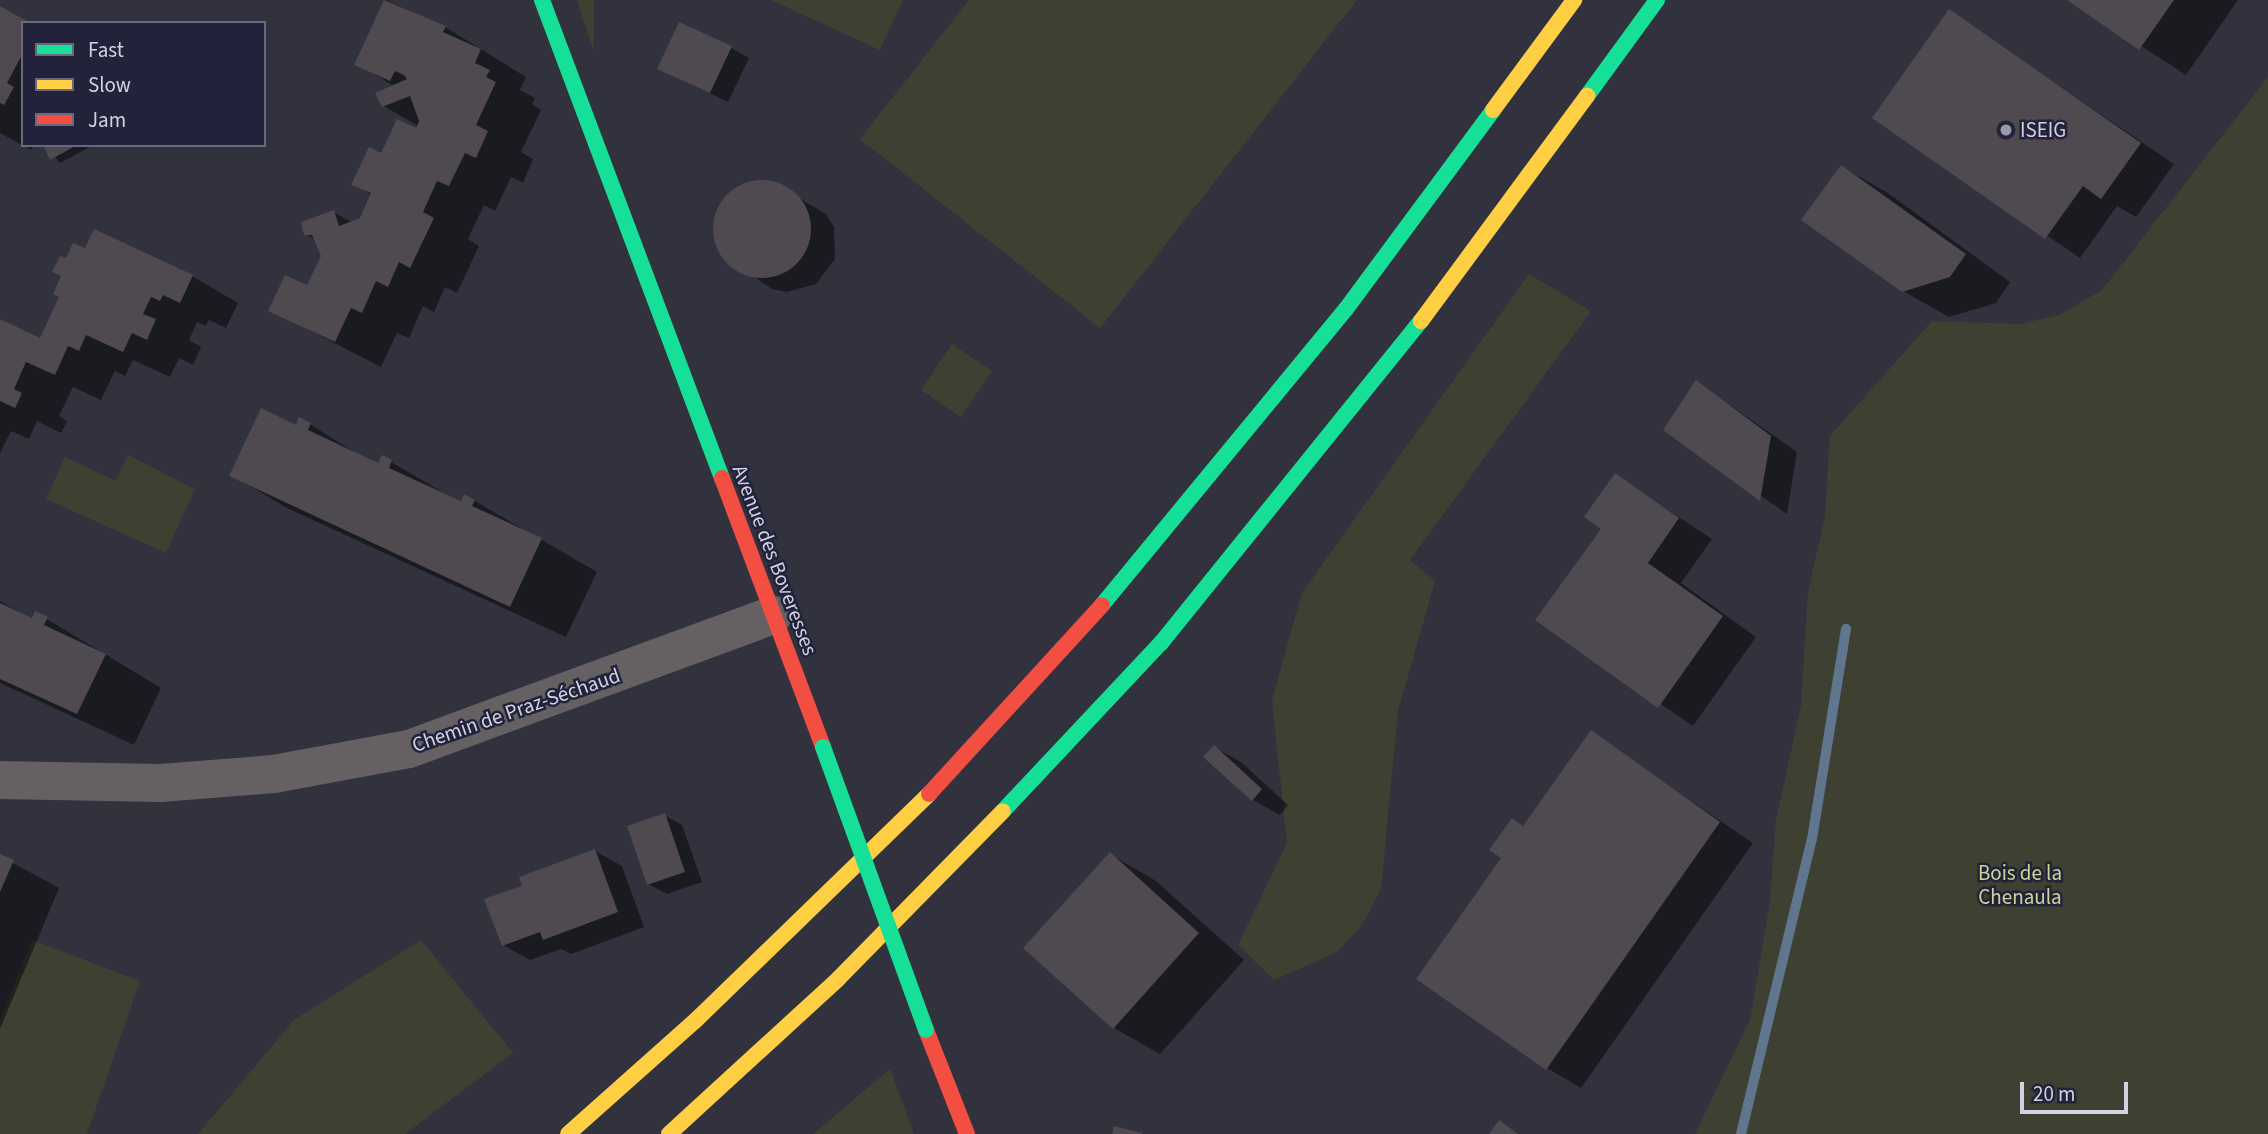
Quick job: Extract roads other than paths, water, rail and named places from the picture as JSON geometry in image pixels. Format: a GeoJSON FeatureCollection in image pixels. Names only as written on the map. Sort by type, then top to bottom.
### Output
{"type":"FeatureCollection","features":[{"type":"Feature","properties":{"kind":"main road","name":"Avenue des Boveresses"},"geometry":{"type":"LineString","coordinates":[[542,0],[967,1134]]}},
{"type":"Feature","properties":{"kind":"main road"},"geometry":{"type":"LineString","coordinates":[[568,1134],[696,1020],[925,799],[1099,609],[1236,448],[1346,309],[1574,0]]}},
{"type":"Feature","properties":{"kind":"main road"},"geometry":{"type":"LineString","coordinates":[[669,1134],[865,952],[1053,761],[1161,643],[1397,354],[1657,0]]}},
{"type":"Feature","properties":{"kind":"street","name":"Chemin de Praz-Séchaud"},"geometry":{"type":"LineString","coordinates":[[0,780],[160,783],[274,774],[409,749],[773,615]]}},
{"type":"Feature","properties":{"kind":"waterway"},"geometry":{"type":"LineString","coordinates":[[1741,1134],[1812,839],[1846,629]]}},
{"type":"Feature","properties":{"kind":"place","name":"ISEIG"},"geometry":{"type":"Point","coordinates":[2006,130]}},
{"type":"Feature","properties":{"kind":"park label","name":"Bois de la Chenaula"},"geometry":{"type":"Point","coordinates":[2020,885]}}]}
